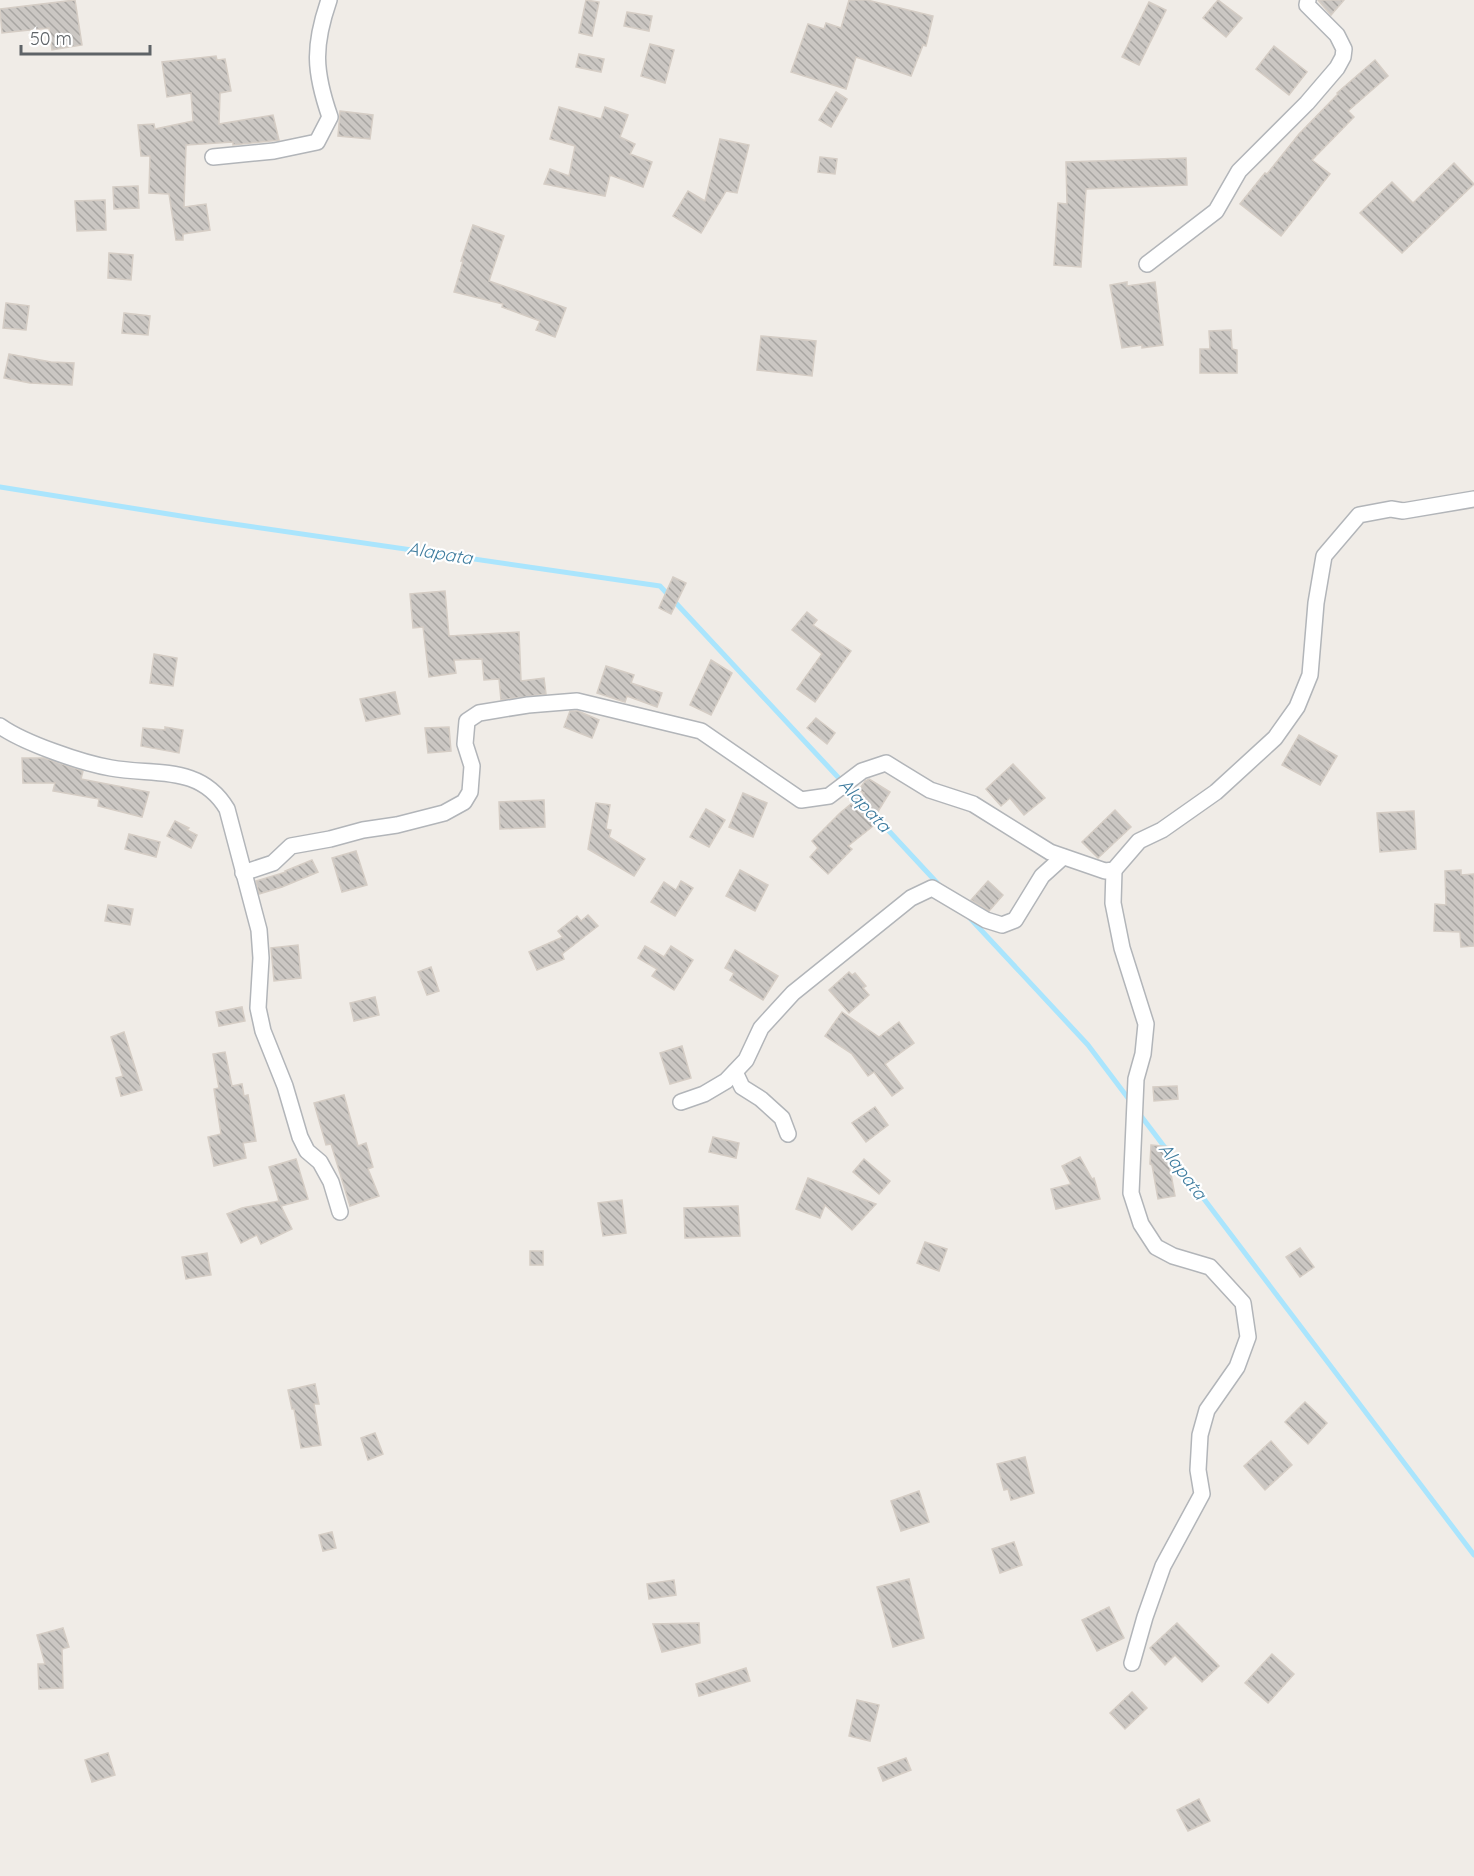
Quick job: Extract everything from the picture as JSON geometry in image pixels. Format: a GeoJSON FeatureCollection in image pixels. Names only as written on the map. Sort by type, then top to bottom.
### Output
{"type":"FeatureCollection","features":[{"type":"Feature","properties":{"kind":"street"},"geometry":{"type":"LineString","coordinates":[[213,157],[274,151],[317,142],[330,117],[322,93],[316,59],[323,17],[329,0]]}},
{"type":"Feature","properties":{"kind":"street"},"geometry":{"type":"LineString","coordinates":[[1147,264],[1216,211],[1239,171],[1337,68],[1343,57],[1344,49],[1337,35],[1307,5],[1308,0]]}},
{"type":"Feature","properties":{"kind":"street"},"geometry":{"type":"LineString","coordinates":[[1132,1664],[1163,1566],[1202,1494],[1198,1470],[1200,1436],[1207,1410],[1237,1367],[1248,1336],[1243,1303],[1210,1267],[1173,1256],[1156,1247],[1141,1224],[1131,1193],[1136,1079],[1143,1054],[1146,1024],[1122,948],[1113,903],[1114,870],[1139,841],[1162,830],[1224,785],[1275,738],[1297,707],[1310,675],[1324,556],[1359,515],[1390,508],[1403,511],[1474,499]]}},
{"type":"Feature","properties":{"kind":"street"},"geometry":{"type":"LineString","coordinates":[[243,873],[273,863],[291,846],[444,813],[464,801],[470,792],[472,766],[465,744],[467,721],[479,713],[528,705],[577,701],[700,731],[801,800],[829,796],[862,771],[886,763],[930,790],[973,804],[1050,852],[1105,871],[1114,870]]}},
{"type":"Feature","properties":{"kind":"street"},"geometry":{"type":"LineString","coordinates":[[0,726],[58,753],[111,768],[172,773],[201,783],[220,797],[227,809],[259,930],[261,958],[258,1008],[264,1031],[285,1086],[300,1137],[307,1150],[320,1162],[326,1172],[340,1212]]}},
{"type":"Feature","properties":{"kind":"street"},"geometry":{"type":"LineString","coordinates":[[681,1102],[726,1081],[746,1060],[761,1028],[793,993],[911,898],[932,888],[986,920],[1002,925],[1015,920],[1041,876],[1063,857]]}},
{"type":"Feature","properties":{"kind":"street"},"geometry":{"type":"LineString","coordinates":[[735,1072],[742,1087],[761,1099],[782,1118],[788,1134]]}},
{"type":"Feature","properties":{"kind":"building"},"geometry":{"type":"Polygon","coordinates":[[[75,0],[82,45],[52,50],[49,28],[2,33],[0,9],[75,0]]]}},
{"type":"Feature","properties":{"kind":"building"},"geometry":{"type":"Polygon","coordinates":[[[586,0],[599,2],[592,36],[579,33],[586,0]]]}},
{"type":"Feature","properties":{"kind":"building"},"geometry":{"type":"Polygon","coordinates":[[[849,0],[867,0],[933,16],[926,46],[923,45],[911,76],[856,57],[846,89],[791,72],[808,24],[824,29],[826,23],[841,28],[849,0]]]}},
{"type":"Feature","properties":{"kind":"building"},"geometry":{"type":"Polygon","coordinates":[[[1218,0],[1242,18],[1226,37],[1203,18],[1218,0]]]}},
{"type":"Feature","properties":{"kind":"building"},"geometry":{"type":"Polygon","coordinates":[[[1318,0],[1344,0],[1331,15],[1318,0]]]}},
{"type":"Feature","properties":{"kind":"building"},"geometry":{"type":"Polygon","coordinates":[[[1149,2],[1166,10],[1139,65],[1122,57],[1149,2]]]}},
{"type":"Feature","properties":{"kind":"building"},"geometry":{"type":"Polygon","coordinates":[[[627,12],[652,16],[649,31],[624,26],[627,12]]]}},
{"type":"Feature","properties":{"kind":"building"},"geometry":{"type":"Polygon","coordinates":[[[650,44],[674,50],[665,83],[641,76],[650,44]]]}},
{"type":"Feature","properties":{"kind":"building"},"geometry":{"type":"Polygon","coordinates":[[[1274,46],[1307,72],[1289,95],[1256,69],[1274,46]]]}},
{"type":"Feature","properties":{"kind":"building"},"geometry":{"type":"Polygon","coordinates":[[[579,54],[604,59],[601,72],[576,67],[579,54]]]}},
{"type":"Feature","properties":{"kind":"building"},"geometry":{"type":"Polygon","coordinates":[[[216,56],[217,60],[225,59],[231,91],[220,93],[219,124],[273,115],[279,140],[233,145],[233,142],[186,145],[184,207],[206,204],[210,230],[183,234],[183,240],[176,240],[169,194],[149,193],[150,156],[141,156],[138,125],[154,124],[155,129],[193,121],[191,93],[167,97],[162,62],[216,56]]]}},
{"type":"Feature","properties":{"kind":"building"},"geometry":{"type":"Polygon","coordinates":[[[1375,60],[1388,76],[1348,111],[1354,117],[1312,160],[1330,174],[1281,236],[1240,204],[1337,93],[1375,60]]]}},
{"type":"Feature","properties":{"kind":"building"},"geometry":{"type":"Polygon","coordinates":[[[836,92],[847,99],[831,127],[819,120],[836,92]]]}},
{"type":"Feature","properties":{"kind":"building"},"geometry":{"type":"Polygon","coordinates":[[[559,107],[601,119],[605,107],[628,115],[620,137],[635,144],[630,154],[652,162],[643,187],[610,175],[605,196],[544,184],[550,169],[569,176],[575,146],[550,139],[559,107]]]}},
{"type":"Feature","properties":{"kind":"building"},"geometry":{"type":"Polygon","coordinates":[[[340,111],[373,115],[370,139],[338,136],[340,111]]]}},
{"type":"Feature","properties":{"kind":"building"},"geometry":{"type":"Polygon","coordinates":[[[720,139],[749,145],[737,193],[726,191],[701,233],[673,216],[688,191],[705,201],[720,139]]]}},
{"type":"Feature","properties":{"kind":"building"},"geometry":{"type":"Polygon","coordinates":[[[820,157],[837,159],[835,174],[818,172],[820,157]]]}},
{"type":"Feature","properties":{"kind":"building"},"geometry":{"type":"Polygon","coordinates":[[[1186,158],[1187,185],[1086,189],[1081,267],[1054,265],[1058,203],[1067,204],[1066,162],[1186,158]]]}},
{"type":"Feature","properties":{"kind":"building"},"geometry":{"type":"Polygon","coordinates":[[[1454,163],[1474,184],[1402,253],[1360,213],[1392,182],[1413,203],[1454,163]]]}},
{"type":"Feature","properties":{"kind":"building"},"geometry":{"type":"Polygon","coordinates":[[[138,186],[139,208],[114,209],[113,187],[138,186]]]}},
{"type":"Feature","properties":{"kind":"building"},"geometry":{"type":"Polygon","coordinates":[[[105,200],[106,230],[77,231],[75,201],[105,200]]]}},
{"type":"Feature","properties":{"kind":"building"},"geometry":{"type":"Polygon","coordinates":[[[473,225],[504,236],[489,281],[566,308],[555,337],[536,330],[540,321],[502,307],[503,304],[454,292],[473,225]]]}},
{"type":"Feature","properties":{"kind":"building"},"geometry":{"type":"Polygon","coordinates":[[[109,253],[133,255],[131,280],[108,278],[109,253]]]}},
{"type":"Feature","properties":{"kind":"building"},"geometry":{"type":"Polygon","coordinates":[[[1127,282],[1127,286],[1155,282],[1163,345],[1122,348],[1110,285],[1127,282]]]}},
{"type":"Feature","properties":{"kind":"building"},"geometry":{"type":"Polygon","coordinates":[[[6,303],[29,306],[26,330],[3,328],[6,303]]]}},
{"type":"Feature","properties":{"kind":"building"},"geometry":{"type":"Polygon","coordinates":[[[124,313],[150,316],[148,335],[122,333],[124,313]]]}},
{"type":"Feature","properties":{"kind":"building"},"geometry":{"type":"Polygon","coordinates":[[[1231,330],[1232,349],[1237,350],[1237,373],[1200,373],[1200,349],[1210,349],[1209,331],[1231,330]]]}},
{"type":"Feature","properties":{"kind":"building"},"geometry":{"type":"Polygon","coordinates":[[[761,336],[816,341],[812,376],[757,370],[761,336]]]}},
{"type":"Feature","properties":{"kind":"building"},"geometry":{"type":"Polygon","coordinates":[[[9,354],[51,362],[74,363],[72,385],[30,383],[4,378],[9,354]]]}},
{"type":"Feature","properties":{"kind":"building"},"geometry":{"type":"Polygon","coordinates":[[[673,577],[686,583],[671,614],[659,608],[673,577]]]}},
{"type":"Feature","properties":{"kind":"building"},"geometry":{"type":"Polygon","coordinates":[[[445,591],[449,636],[519,632],[521,681],[544,678],[546,694],[501,700],[499,679],[484,680],[482,659],[454,660],[456,673],[429,677],[423,627],[413,628],[410,594],[445,591]]]}},
{"type":"Feature","properties":{"kind":"building"},"geometry":{"type":"Polygon","coordinates":[[[807,612],[817,620],[813,625],[851,651],[815,702],[797,689],[822,654],[792,630],[807,612]]]}},
{"type":"Feature","properties":{"kind":"building"},"geometry":{"type":"Polygon","coordinates":[[[154,654],[177,658],[173,686],[150,683],[154,654]]]}},
{"type":"Feature","properties":{"kind":"building"},"geometry":{"type":"Polygon","coordinates":[[[711,660],[732,673],[711,715],[690,705],[711,660]]]}},
{"type":"Feature","properties":{"kind":"building"},"geometry":{"type":"Polygon","coordinates":[[[606,666],[634,675],[631,683],[662,693],[657,707],[627,696],[625,702],[597,693],[606,666]]]}},
{"type":"Feature","properties":{"kind":"building"},"geometry":{"type":"Polygon","coordinates":[[[395,692],[400,714],[366,721],[360,699],[395,692]]]}},
{"type":"Feature","properties":{"kind":"building"},"geometry":{"type":"Polygon","coordinates":[[[570,711],[578,711],[599,720],[592,738],[564,727],[570,711]]]}},
{"type":"Feature","properties":{"kind":"building"},"geometry":{"type":"Polygon","coordinates":[[[816,718],[835,733],[827,744],[807,728],[816,718]]]}},
{"type":"Feature","properties":{"kind":"building"},"geometry":{"type":"Polygon","coordinates":[[[165,727],[183,730],[179,753],[141,746],[143,728],[165,730],[165,727]]]}},
{"type":"Feature","properties":{"kind":"building"},"geometry":{"type":"Polygon","coordinates":[[[449,727],[451,751],[428,753],[425,728],[449,727]]]}},
{"type":"Feature","properties":{"kind":"building"},"geometry":{"type":"Polygon","coordinates":[[[1299,735],[1337,756],[1320,785],[1282,765],[1299,735]]]}},
{"type":"Feature","properties":{"kind":"building"},"geometry":{"type":"Polygon","coordinates":[[[22,758],[44,758],[83,771],[81,779],[149,792],[142,817],[98,806],[99,799],[53,791],[55,783],[23,783],[22,758]]]}},
{"type":"Feature","properties":{"kind":"building"},"geometry":{"type":"Polygon","coordinates":[[[1013,764],[1045,798],[1024,815],[1010,798],[1001,806],[986,789],[1013,764]]]}},
{"type":"Feature","properties":{"kind":"building"},"geometry":{"type":"Polygon","coordinates":[[[869,779],[890,792],[877,813],[882,819],[848,846],[852,849],[828,874],[810,857],[818,848],[812,841],[864,793],[859,790],[869,779]]]}},
{"type":"Feature","properties":{"kind":"building"},"geometry":{"type":"Polygon","coordinates":[[[743,793],[767,803],[753,837],[729,827],[743,793]]]}},
{"type":"Feature","properties":{"kind":"building"},"geometry":{"type":"Polygon","coordinates":[[[544,800],[545,827],[500,829],[499,802],[544,800]]]}},
{"type":"Feature","properties":{"kind":"building"},"geometry":{"type":"Polygon","coordinates":[[[596,803],[610,805],[606,829],[611,830],[609,837],[645,859],[634,876],[588,849],[596,803]]]}},
{"type":"Feature","properties":{"kind":"building"},"geometry":{"type":"Polygon","coordinates":[[[706,809],[725,820],[709,847],[690,837],[706,809]]]}},
{"type":"Feature","properties":{"kind":"building"},"geometry":{"type":"Polygon","coordinates":[[[1115,810],[1131,827],[1098,858],[1082,842],[1115,810]]]}},
{"type":"Feature","properties":{"kind":"building"},"geometry":{"type":"Polygon","coordinates":[[[1414,811],[1416,849],[1380,852],[1377,813],[1414,811]]]}},
{"type":"Feature","properties":{"kind":"building"},"geometry":{"type":"Polygon","coordinates":[[[175,821],[197,835],[191,848],[167,836],[175,821]]]}},
{"type":"Feature","properties":{"kind":"building"},"geometry":{"type":"Polygon","coordinates":[[[129,834],[160,842],[156,857],[125,849],[129,834]]]}},
{"type":"Feature","properties":{"kind":"building"},"geometry":{"type":"Polygon","coordinates":[[[356,851],[367,885],[342,892],[332,858],[356,851]]]}},
{"type":"Feature","properties":{"kind":"building"},"geometry":{"type":"Polygon","coordinates":[[[312,860],[318,872],[259,894],[256,881],[286,872],[312,860]]]}},
{"type":"Feature","properties":{"kind":"building"},"geometry":{"type":"Polygon","coordinates":[[[740,870],[768,885],[755,911],[726,896],[740,870]]]}},
{"type":"Feature","properties":{"kind":"building"},"geometry":{"type":"Polygon","coordinates":[[[1461,870],[1461,875],[1474,874],[1474,946],[1461,947],[1460,932],[1434,931],[1435,904],[1446,905],[1445,871],[1461,870]]]}},
{"type":"Feature","properties":{"kind":"building"},"geometry":{"type":"Polygon","coordinates":[[[681,881],[693,888],[675,916],[651,902],[664,882],[676,890],[681,881]]]}},
{"type":"Feature","properties":{"kind":"building"},"geometry":{"type":"Polygon","coordinates":[[[988,881],[1003,895],[989,911],[971,900],[988,881]]]}},
{"type":"Feature","properties":{"kind":"building"},"geometry":{"type":"Polygon","coordinates":[[[108,905],[133,909],[130,925],[105,921],[108,905]]]}},
{"type":"Feature","properties":{"kind":"building"},"geometry":{"type":"Polygon","coordinates":[[[588,915],[598,926],[562,954],[564,959],[537,970],[529,952],[563,937],[558,931],[577,916],[581,921],[588,915]]]}},
{"type":"Feature","properties":{"kind":"building"},"geometry":{"type":"Polygon","coordinates":[[[298,945],[301,978],[274,981],[271,948],[298,945]]]}},
{"type":"Feature","properties":{"kind":"building"},"geometry":{"type":"Polygon","coordinates":[[[645,946],[664,957],[671,946],[693,960],[674,990],[652,976],[657,969],[638,958],[645,946]]]}},
{"type":"Feature","properties":{"kind":"building"},"geometry":{"type":"Polygon","coordinates":[[[735,950],[778,976],[763,1000],[730,980],[734,973],[725,968],[735,950]]]}},
{"type":"Feature","properties":{"kind":"building"},"geometry":{"type":"Polygon","coordinates":[[[431,967],[439,991],[427,995],[418,972],[431,967]]]}},
{"type":"Feature","properties":{"kind":"building"},"geometry":{"type":"Polygon","coordinates":[[[849,972],[852,975],[855,973],[866,986],[863,988],[869,995],[849,1013],[829,990],[849,972]]]}},
{"type":"Feature","properties":{"kind":"building"},"geometry":{"type":"Polygon","coordinates":[[[375,997],[379,1015],[354,1021],[350,1003],[375,997]]]}},
{"type":"Feature","properties":{"kind":"building"},"geometry":{"type":"Polygon","coordinates":[[[242,1007],[245,1021],[219,1026],[216,1012],[242,1007]]]}},
{"type":"Feature","properties":{"kind":"building"},"geometry":{"type":"Polygon","coordinates":[[[842,1012],[879,1037],[899,1022],[914,1043],[885,1064],[903,1088],[892,1096],[874,1072],[868,1076],[852,1054],[825,1036],[842,1012]]]}},
{"type":"Feature","properties":{"kind":"building"},"geometry":{"type":"Polygon","coordinates":[[[124,1032],[142,1090],[121,1096],[116,1078],[123,1076],[111,1037],[124,1032]]]}},
{"type":"Feature","properties":{"kind":"building"},"geometry":{"type":"Polygon","coordinates":[[[682,1046],[691,1078],[670,1084],[660,1053],[682,1046]]]}},
{"type":"Feature","properties":{"kind":"building"},"geometry":{"type":"Polygon","coordinates":[[[225,1052],[232,1086],[242,1084],[244,1096],[248,1095],[256,1141],[243,1143],[246,1158],[214,1166],[208,1137],[221,1134],[214,1089],[219,1088],[213,1054],[225,1052]]]}},
{"type":"Feature","properties":{"kind":"building"},"geometry":{"type":"Polygon","coordinates":[[[1177,1086],[1178,1099],[1154,1101],[1153,1087],[1177,1086]]]}},
{"type":"Feature","properties":{"kind":"building"},"geometry":{"type":"Polygon","coordinates":[[[344,1095],[358,1146],[366,1143],[373,1167],[368,1169],[379,1196],[350,1206],[331,1144],[326,1145],[314,1103],[344,1095]]]}},
{"type":"Feature","properties":{"kind":"building"},"geometry":{"type":"Polygon","coordinates":[[[875,1107],[888,1125],[866,1142],[852,1123],[875,1107]]]}},
{"type":"Feature","properties":{"kind":"building"},"geometry":{"type":"Polygon","coordinates":[[[713,1137],[739,1143],[736,1158],[709,1152],[713,1137]]]}},
{"type":"Feature","properties":{"kind":"building"},"geometry":{"type":"Polygon","coordinates":[[[1151,1145],[1171,1147],[1170,1169],[1175,1196],[1158,1199],[1150,1164],[1151,1145]]]}},
{"type":"Feature","properties":{"kind":"building"},"geometry":{"type":"Polygon","coordinates":[[[1080,1157],[1092,1179],[1094,1178],[1100,1199],[1056,1209],[1051,1189],[1071,1184],[1062,1166],[1080,1157]]]}},
{"type":"Feature","properties":{"kind":"building"},"geometry":{"type":"Polygon","coordinates":[[[296,1159],[308,1199],[281,1206],[292,1229],[261,1244],[257,1235],[241,1243],[227,1214],[242,1208],[279,1201],[269,1167],[296,1159]]]}},
{"type":"Feature","properties":{"kind":"building"},"geometry":{"type":"Polygon","coordinates":[[[864,1159],[890,1181],[879,1194],[853,1172],[864,1159]]]}},
{"type":"Feature","properties":{"kind":"building"},"geometry":{"type":"Polygon","coordinates":[[[808,1178],[876,1204],[852,1230],[825,1205],[820,1218],[796,1209],[808,1178]]]}},
{"type":"Feature","properties":{"kind":"building"},"geometry":{"type":"Polygon","coordinates":[[[622,1200],[626,1233],[603,1236],[598,1203],[622,1200]]]}},
{"type":"Feature","properties":{"kind":"building"},"geometry":{"type":"Polygon","coordinates":[[[738,1206],[740,1236],[685,1238],[684,1208],[738,1206]]]}},
{"type":"Feature","properties":{"kind":"building"},"geometry":{"type":"Polygon","coordinates":[[[925,1242],[947,1249],[939,1271],[917,1263],[925,1242]]]}},
{"type":"Feature","properties":{"kind":"building"},"geometry":{"type":"Polygon","coordinates":[[[1300,1248],[1314,1267],[1300,1277],[1286,1257],[1300,1248]]]}},
{"type":"Feature","properties":{"kind":"building"},"geometry":{"type":"Polygon","coordinates":[[[530,1251],[543,1251],[543,1265],[530,1265],[530,1251]]]}},
{"type":"Feature","properties":{"kind":"building"},"geometry":{"type":"Polygon","coordinates":[[[207,1253],[211,1275],[186,1279],[182,1257],[207,1253]]]}},
{"type":"Feature","properties":{"kind":"building"},"geometry":{"type":"Polygon","coordinates":[[[315,1384],[319,1404],[314,1404],[321,1445],[301,1448],[288,1390],[315,1384]]]}},
{"type":"Feature","properties":{"kind":"building"},"geometry":{"type":"Polygon","coordinates":[[[1305,1402],[1327,1423],[1308,1444],[1285,1422],[1305,1402]]]}},
{"type":"Feature","properties":{"kind":"building"},"geometry":{"type":"Polygon","coordinates":[[[375,1433],[383,1454],[368,1460],[361,1438],[375,1433]]]}},
{"type":"Feature","properties":{"kind":"building"},"geometry":{"type":"Polygon","coordinates":[[[1271,1441],[1292,1465],[1265,1490],[1244,1466],[1271,1441]]]}},
{"type":"Feature","properties":{"kind":"building"},"geometry":{"type":"Polygon","coordinates":[[[1025,1457],[1034,1493],[1011,1500],[1008,1489],[1004,1490],[997,1464],[1025,1457]]]}},
{"type":"Feature","properties":{"kind":"building"},"geometry":{"type":"Polygon","coordinates":[[[919,1491],[929,1522],[901,1531],[891,1501],[919,1491]]]}},
{"type":"Feature","properties":{"kind":"building"},"geometry":{"type":"Polygon","coordinates":[[[332,1532],[336,1548],[323,1551],[319,1535],[332,1532]]]}},
{"type":"Feature","properties":{"kind":"building"},"geometry":{"type":"Polygon","coordinates":[[[1014,1542],[1022,1565],[1000,1573],[992,1549],[1014,1542]]]}},
{"type":"Feature","properties":{"kind":"building"},"geometry":{"type":"Polygon","coordinates":[[[909,1579],[924,1638],[893,1647],[877,1587],[909,1579]]]}},
{"type":"Feature","properties":{"kind":"building"},"geometry":{"type":"Polygon","coordinates":[[[674,1580],[676,1595],[649,1599],[647,1584],[674,1580]]]}},
{"type":"Feature","properties":{"kind":"building"},"geometry":{"type":"Polygon","coordinates":[[[1109,1607],[1124,1638],[1097,1651],[1082,1620],[1109,1607]]]}},
{"type":"Feature","properties":{"kind":"building"},"geometry":{"type":"Polygon","coordinates":[[[699,1623],[700,1643],[662,1652],[653,1624],[699,1623]]]}},
{"type":"Feature","properties":{"kind":"building"},"geometry":{"type":"Polygon","coordinates":[[[1177,1623],[1219,1666],[1202,1682],[1175,1655],[1165,1665],[1150,1648],[1177,1623]]]}},
{"type":"Feature","properties":{"kind":"building"},"geometry":{"type":"Polygon","coordinates":[[[63,1628],[69,1647],[62,1649],[63,1688],[39,1689],[38,1664],[45,1664],[37,1635],[63,1628]]]}},
{"type":"Feature","properties":{"kind":"building"},"geometry":{"type":"Polygon","coordinates":[[[1272,1654],[1294,1674],[1268,1703],[1245,1683],[1272,1654]]]}},
{"type":"Feature","properties":{"kind":"building"},"geometry":{"type":"Polygon","coordinates":[[[746,1668],[750,1681],[699,1696],[696,1684],[746,1668]]]}},
{"type":"Feature","properties":{"kind":"building"},"geometry":{"type":"Polygon","coordinates":[[[1132,1692],[1147,1708],[1125,1729],[1110,1713],[1132,1692]]]}},
{"type":"Feature","properties":{"kind":"building"},"geometry":{"type":"Polygon","coordinates":[[[857,1700],[879,1705],[870,1741],[849,1736],[857,1700]]]}},
{"type":"Feature","properties":{"kind":"building"},"geometry":{"type":"Polygon","coordinates":[[[108,1753],[115,1775],[92,1782],[85,1760],[108,1753]]]}},
{"type":"Feature","properties":{"kind":"building"},"geometry":{"type":"Polygon","coordinates":[[[906,1758],[911,1770],[883,1781],[878,1768],[906,1758]]]}},
{"type":"Feature","properties":{"kind":"building"},"geometry":{"type":"Polygon","coordinates":[[[1199,1799],[1210,1821],[1188,1831],[1177,1810],[1199,1799]]]}},
{"type":"Feature","properties":{"kind":"waterway","name":"Alapata"},"geometry":{"type":"LineString","coordinates":[[0,487],[206,520],[660,586],[862,803]]}},
{"type":"Feature","properties":{"kind":"waterway","name":"Alapata"},"geometry":{"type":"LineString","coordinates":[[875,816],[940,886]]}},
{"type":"Feature","properties":{"kind":"waterway","name":"Alapata"},"geometry":{"type":"LineString","coordinates":[[967,915],[1088,1045],[1131,1102]]}},
{"type":"Feature","properties":{"kind":"waterway","name":"Alapata"},"geometry":{"type":"LineString","coordinates":[[1138,1112],[1474,1555]]}}]}
